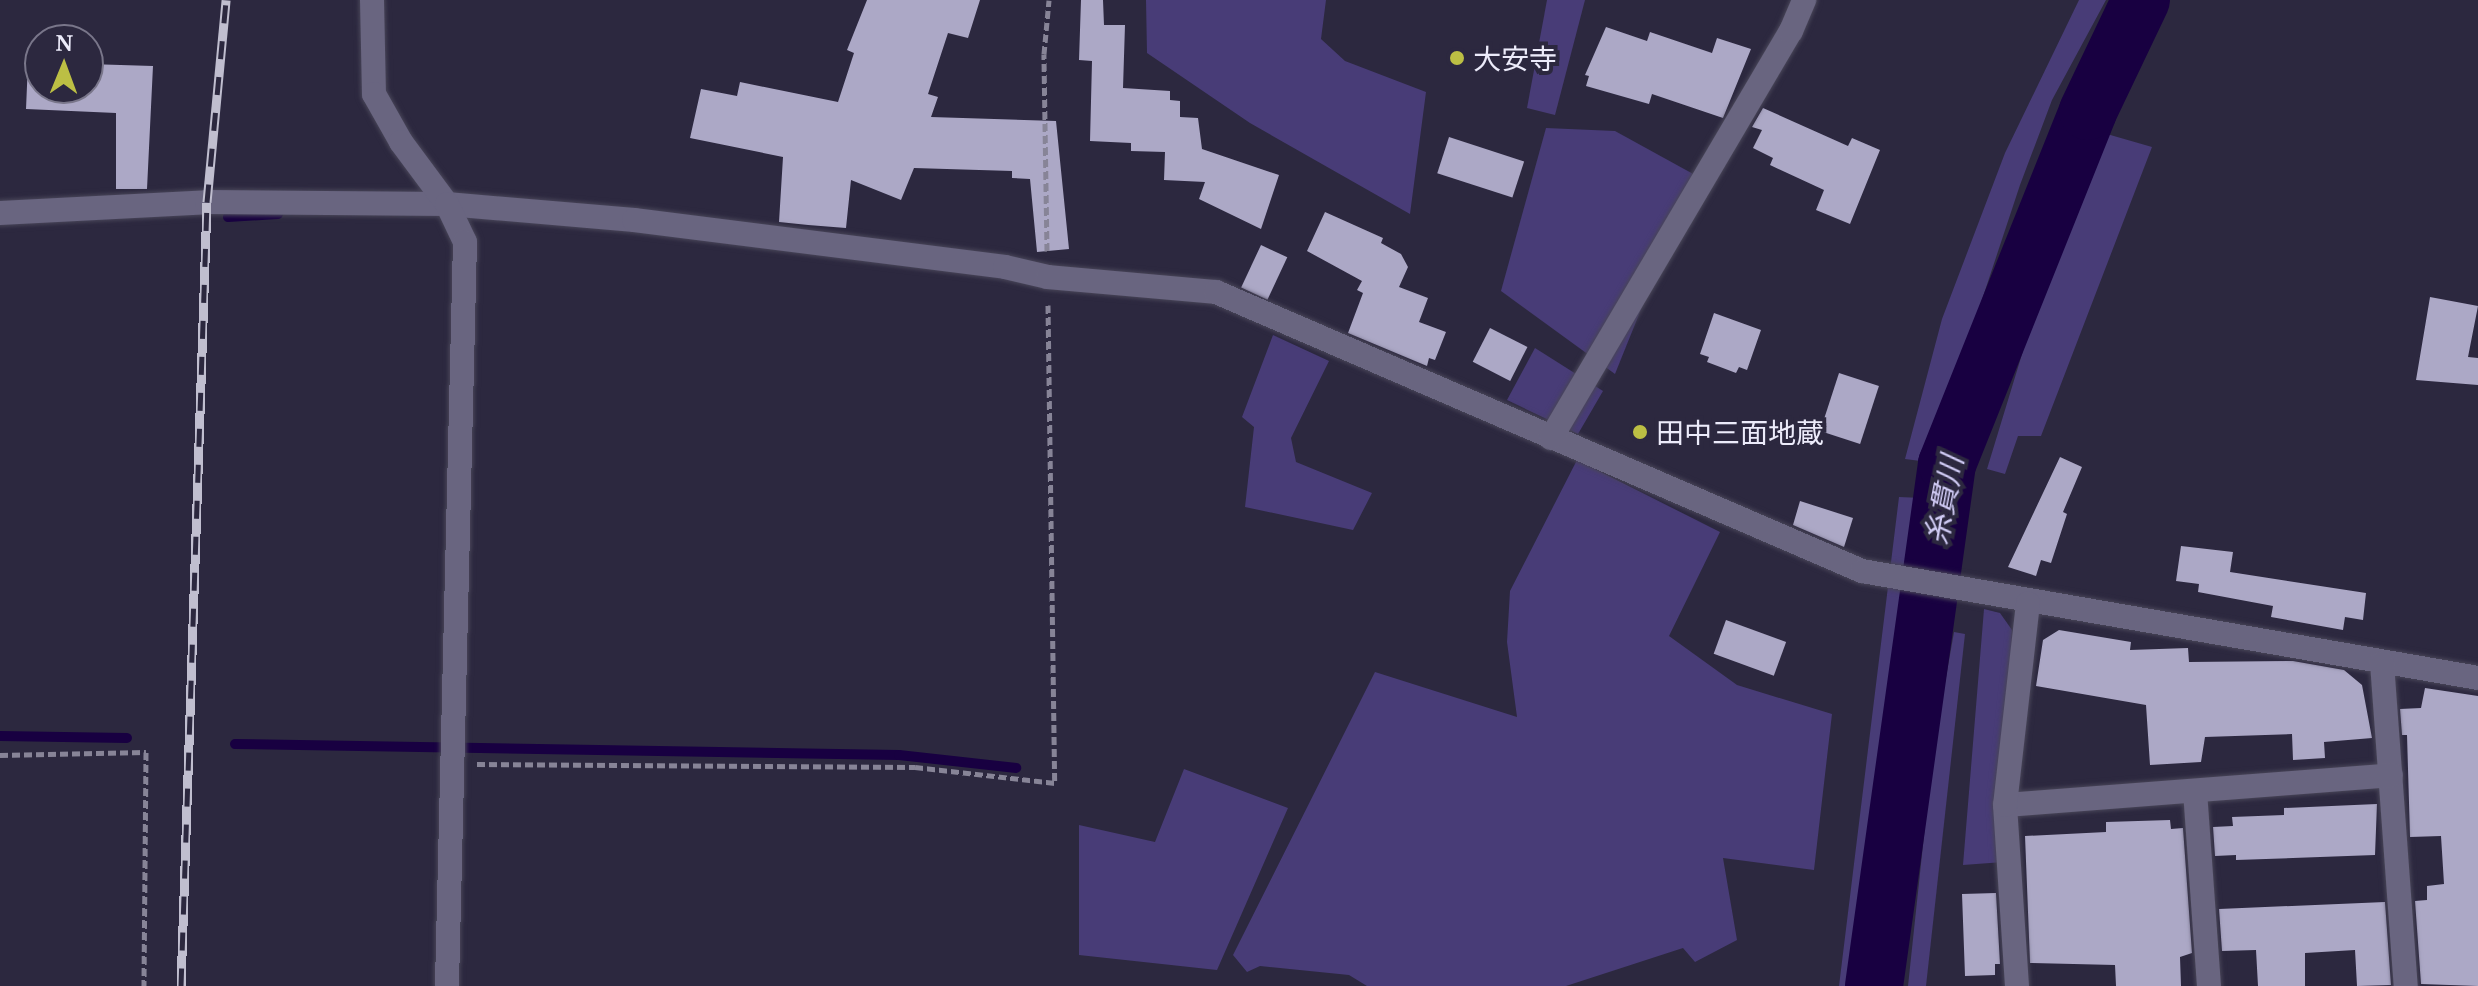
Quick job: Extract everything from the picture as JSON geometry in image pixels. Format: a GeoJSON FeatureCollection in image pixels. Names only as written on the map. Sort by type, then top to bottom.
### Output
{"type":"FeatureCollection","features":[{"type":"Feature","properties":{"kind":"street"},"geometry":{"type":"LineString","coordinates":[[372,0],[374,94],[401,142],[447,204],[465,242],[447,986]]}},
{"type":"Feature","properties":{"kind":"street"},"geometry":{"type":"LineString","coordinates":[[1551,438],[1783,45],[1804,0]]}},
{"type":"Feature","properties":{"kind":"street"},"geometry":{"type":"LineString","coordinates":[[0,213],[207,202],[447,204],[649,221],[1005,267],[1048,277],[1216,292],[1862,571],[2028,603],[2478,678]]}},
{"type":"Feature","properties":{"kind":"street"},"geometry":{"type":"LineString","coordinates":[[2017,986],[2005,805],[2028,603]]}},
{"type":"Feature","properties":{"kind":"street"},"geometry":{"type":"LineString","coordinates":[[2382,663],[2406,986]]}},
{"type":"Feature","properties":{"kind":"street"},"geometry":{"type":"LineString","coordinates":[[2005,805],[2391,775]]}},
{"type":"Feature","properties":{"kind":"street"},"geometry":{"type":"LineString","coordinates":[[2195,791],[2209,986]]}},
{"type":"Feature","properties":{"kind":"path"},"geometry":{"type":"LineString","coordinates":[[1049,0],[1044,54],[1055,783]]}},
{"type":"Feature","properties":{"kind":"path"},"geometry":{"type":"LineString","coordinates":[[0,755],[146,752],[144,986]]}},
{"type":"Feature","properties":{"kind":"path"},"geometry":{"type":"LineString","coordinates":[[454,764],[915,767],[1055,783]]}},
{"type":"Feature","properties":{"kind":"path"},"geometry":{"type":"LineString","coordinates":[[1048,787],[1055,783]]}},
{"type":"Feature","properties":{"kind":"shaded area"},"geometry":{"type":"Polygon","coordinates":[[[1146,0],[1326,0],[1321,39],[1345,61],[1426,92],[1410,214],[1250,123],[1147,53],[1146,0]]]}},
{"type":"Feature","properties":{"kind":"shaded area"},"geometry":{"type":"Polygon","coordinates":[[[1547,0],[1585,0],[1555,115],[1527,108],[1547,0]]]}},
{"type":"Feature","properties":{"kind":"shaded area"},"geometry":{"type":"Polygon","coordinates":[[[2079,0],[2106,0],[2052,100],[2020,185],[1961,363],[1936,463],[1905,459],[1942,319],[2005,153],[2079,0]]]}},
{"type":"Feature","properties":{"kind":"shaded area"},"geometry":{"type":"Polygon","coordinates":[[[1546,128],[1615,131],[1695,175],[1615,374],[1501,291],[1546,128]]]}},
{"type":"Feature","properties":{"kind":"shaded area"},"geometry":{"type":"Polygon","coordinates":[[[2100,132],[2152,147],[2041,436],[2018,436],[2005,474],[1987,469],[2062,223],[2100,132]]]}},
{"type":"Feature","properties":{"kind":"shaded area"},"geometry":{"type":"Polygon","coordinates":[[[1273,335],[1329,361],[1291,438],[1296,462],[1372,493],[1353,530],[1245,507],[1254,427],[1242,417],[1273,335]]]}},
{"type":"Feature","properties":{"kind":"shaded area"},"geometry":{"type":"Polygon","coordinates":[[[1535,348],[1603,391],[1578,434],[1507,400],[1535,348]]]}},
{"type":"Feature","properties":{"kind":"shaded area"},"geometry":{"type":"Polygon","coordinates":[[[1577,460],[1720,532],[1669,636],[1737,685],[1832,714],[1814,870],[1723,858],[1737,940],[1695,962],[1683,948],[1566,986],[1367,986],[1349,975],[1260,966],[1247,972],[1233,955],[1375,672],[1517,717],[1507,642],[1510,591],[1577,460]]]}},
{"type":"Feature","properties":{"kind":"shaded area"},"geometry":{"type":"Polygon","coordinates":[[[1899,497],[1922,498],[1866,878],[1858,986],[1839,986],[1899,497]]]}},
{"type":"Feature","properties":{"kind":"shaded area"},"geometry":{"type":"Polygon","coordinates":[[[1984,609],[2000,613],[2012,630],[2005,805],[2017,861],[1963,865],[1984,609]]]}},
{"type":"Feature","properties":{"kind":"shaded area"},"geometry":{"type":"Polygon","coordinates":[[[1954,632],[1965,634],[1926,986],[1908,986],[1933,751],[1954,632]]]}},
{"type":"Feature","properties":{"kind":"shaded area"},"geometry":{"type":"Polygon","coordinates":[[[1184,769],[1288,808],[1217,970],[1079,955],[1079,825],[1155,842],[1184,769]]]}},
{"type":"Feature","properties":{"kind":"building"},"geometry":{"type":"Polygon","coordinates":[[[867,0],[980,0],[968,38],[948,33],[928,94],[938,97],[931,117],[1056,121],[1069,249],[1037,252],[1030,179],[1012,178],[1012,171],[914,168],[901,200],[851,180],[846,228],[808,225],[779,222],[783,157],[690,138],[701,89],[737,96],[740,82],[838,102],[854,53],[847,50],[867,0]]]}},
{"type":"Feature","properties":{"kind":"building"},"geometry":{"type":"Polygon","coordinates":[[[1081,0],[1103,0],[1104,25],[1125,25],[1123,88],[1170,91],[1170,100],[1180,101],[1180,117],[1198,118],[1202,149],[1279,175],[1261,229],[1199,199],[1205,182],[1164,180],[1165,152],[1131,151],[1131,143],[1090,141],[1092,61],[1079,60],[1081,0]]]}},
{"type":"Feature","properties":{"kind":"building"},"geometry":{"type":"Polygon","coordinates":[[[1606,27],[1647,41],[1650,32],[1712,53],[1717,38],[1751,49],[1723,118],[1652,94],[1649,104],[1586,86],[1589,76],[1585,75],[1606,27]]]}},
{"type":"Feature","properties":{"kind":"building"},"geometry":{"type":"Polygon","coordinates":[[[104,64],[153,66],[147,189],[116,189],[116,113],[26,109],[26,104],[104,104],[104,64]]]}},
{"type":"Feature","properties":{"kind":"building"},"geometry":{"type":"Polygon","coordinates":[[[1763,108],[1848,146],[1852,138],[1880,150],[1850,224],[1816,210],[1824,190],[1770,165],[1773,158],[1753,148],[1762,130],[1752,127],[1763,108]]]}},
{"type":"Feature","properties":{"kind":"building"},"geometry":{"type":"Polygon","coordinates":[[[1449,137],[1524,161],[1512,198],[1437,173],[1449,137]]]}},
{"type":"Feature","properties":{"kind":"building"},"geometry":{"type":"Polygon","coordinates":[[[1325,212],[1383,238],[1381,243],[1401,254],[1408,267],[1399,287],[1428,298],[1419,322],[1446,332],[1435,360],[1429,358],[1427,366],[1348,333],[1363,293],[1357,290],[1362,281],[1307,251],[1325,212]]]}},
{"type":"Feature","properties":{"kind":"building"},"geometry":{"type":"Polygon","coordinates":[[[1261,245],[1287,257],[1267,300],[1241,288],[1261,245]]]}},
{"type":"Feature","properties":{"kind":"building"},"geometry":{"type":"Polygon","coordinates":[[[2430,297],[2478,306],[2468,357],[2478,358],[2478,385],[2416,380],[2430,297]]]}},
{"type":"Feature","properties":{"kind":"building"},"geometry":{"type":"Polygon","coordinates":[[[1714,313],[1761,330],[1747,370],[1739,367],[1736,373],[1707,362],[1709,357],[1700,354],[1714,313]]]}},
{"type":"Feature","properties":{"kind":"building"},"geometry":{"type":"Polygon","coordinates":[[[1490,328],[1527,347],[1510,381],[1473,362],[1490,328]]]}},
{"type":"Feature","properties":{"kind":"building"},"geometry":{"type":"Polygon","coordinates":[[[1839,373],[1879,386],[1860,444],[1820,431],[1839,373]]]}},
{"type":"Feature","properties":{"kind":"building"},"geometry":{"type":"Polygon","coordinates":[[[2060,457],[2082,467],[2063,512],[2067,514],[2051,563],[2041,560],[2036,576],[2008,567],[2060,457]]]}},
{"type":"Feature","properties":{"kind":"building"},"geometry":{"type":"Polygon","coordinates":[[[1800,501],[1853,518],[1844,547],[1793,525],[1800,501]]]}},
{"type":"Feature","properties":{"kind":"building"},"geometry":{"type":"Polygon","coordinates":[[[2181,546],[2233,552],[2230,572],[2366,593],[2363,620],[2345,617],[2343,630],[2271,617],[2273,606],[2198,592],[2199,584],[2176,581],[2181,546]]]}},
{"type":"Feature","properties":{"kind":"building"},"geometry":{"type":"Polygon","coordinates":[[[1726,620],[1786,642],[1774,676],[1714,654],[1726,620]]]}},
{"type":"Feature","properties":{"kind":"building"},"geometry":{"type":"Polygon","coordinates":[[[2059,630],[2131,642],[2130,650],[2188,648],[2189,662],[2293,661],[2344,670],[2362,685],[2372,738],[2324,742],[2325,758],[2293,760],[2292,734],[2205,737],[2201,762],[2150,765],[2146,705],[2036,686],[2043,640],[2059,630]]]}},
{"type":"Feature","properties":{"kind":"building"},"geometry":{"type":"Polygon","coordinates":[[[2425,688],[2478,696],[2478,986],[2421,984],[2415,901],[2427,900],[2427,886],[2444,884],[2441,836],[2410,837],[2407,735],[2402,735],[2400,709],[2421,708],[2425,688]]]}},
{"type":"Feature","properties":{"kind":"building"},"geometry":{"type":"Polygon","coordinates":[[[2377,804],[2375,855],[2236,860],[2236,855],[2215,856],[2213,827],[2233,826],[2232,817],[2284,815],[2284,808],[2377,804]]]}},
{"type":"Feature","properties":{"kind":"building"},"geometry":{"type":"Polygon","coordinates":[[[2170,820],[2171,829],[2183,828],[2192,953],[2180,957],[2181,986],[2116,986],[2115,965],[2030,963],[2025,836],[2106,832],[2106,822],[2170,820]]]}},
{"type":"Feature","properties":{"kind":"building"},"geometry":{"type":"Polygon","coordinates":[[[1996,893],[2000,964],[1995,964],[1995,975],[1965,976],[1962,894],[1996,893]]]}},
{"type":"Feature","properties":{"kind":"building"},"geometry":{"type":"Polygon","coordinates":[[[2385,902],[2391,985],[2357,986],[2355,950],[2305,953],[2305,986],[2258,986],[2256,950],[2222,951],[2219,909],[2385,902]]]}},
{"type":"Feature","properties":{"kind":"waterway","name":"糸貫川"},"geometry":{"type":"LineString","coordinates":[[1874,986],[1947,464],[2088,111],[2141,0]]}},
{"type":"Feature","properties":{"kind":"waterway"},"geometry":{"type":"LineString","coordinates":[[228,217],[278,214]]}},
{"type":"Feature","properties":{"kind":"waterway"},"geometry":{"type":"LineString","coordinates":[[0,736],[127,738]]}},
{"type":"Feature","properties":{"kind":"waterway"},"geometry":{"type":"LineString","coordinates":[[235,744],[899,755],[1016,768]]}},
{"type":"Feature","properties":{"kind":"railway"},"geometry":{"type":"LineString","coordinates":[[181,986],[207,202],[226,0]]}},
{"type":"Feature","properties":{"kind":"place","name":"大安寺"},"geometry":{"type":"Point","coordinates":[1457,58]}},
{"type":"Feature","properties":{"kind":"place","name":"田中三面地蔵"},"geometry":{"type":"Point","coordinates":[1640,432]}}]}
